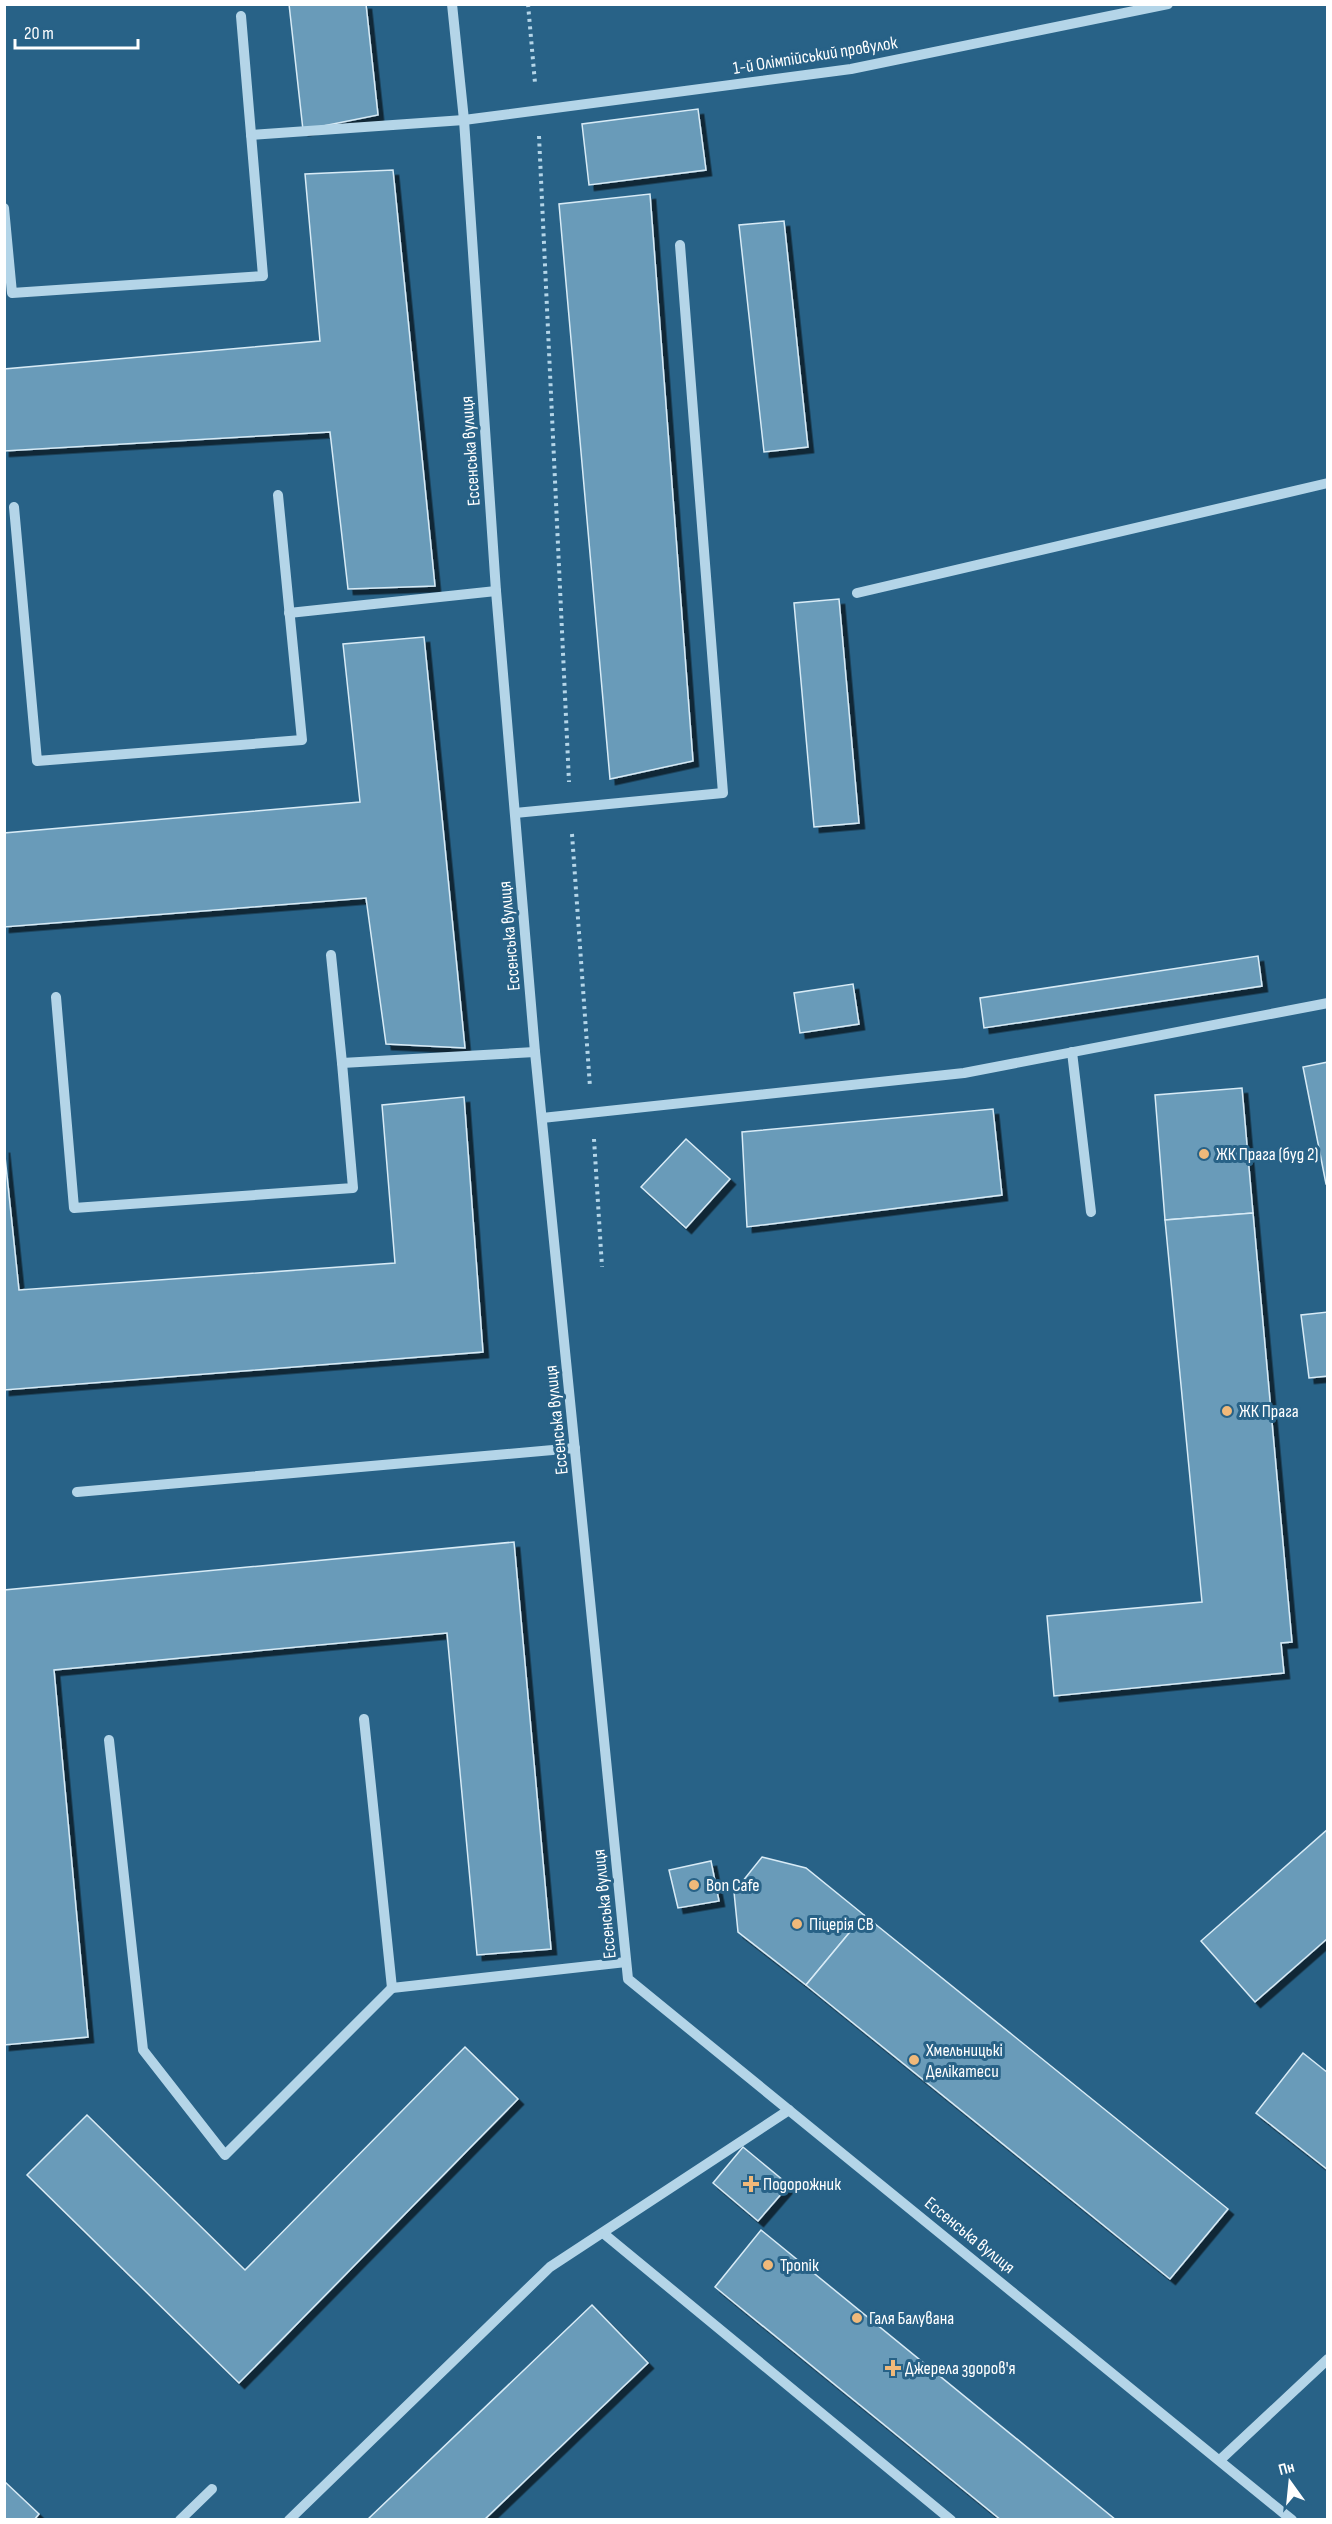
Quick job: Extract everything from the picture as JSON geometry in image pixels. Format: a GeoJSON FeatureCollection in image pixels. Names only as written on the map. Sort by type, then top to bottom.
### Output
{"type":"FeatureCollection","features":[{"type":"Feature","properties":{"kind":"street","name":"Ессенська вулиця"},"geometry":{"type":"LineString","coordinates":[[452,4],[464,120],[496,591],[535,1052],[628,1979],[1292,2520]]}},
{"type":"Feature","properties":{"kind":"street","name":"1-й Олімпійський провулок"},"geometry":{"type":"LineString","coordinates":[[251,135],[464,120],[851,69],[1168,4]]}},
{"type":"Feature","properties":{"kind":"street"},"geometry":{"type":"LineString","coordinates":[[4,208],[12,293],[263,276],[241,16]]}},
{"type":"Feature","properties":{"kind":"street"},"geometry":{"type":"LineString","coordinates":[[515,813],[723,793],[680,246]]}},
{"type":"Feature","properties":{"kind":"street"},"geometry":{"type":"LineString","coordinates":[[857,593],[1328,483]]}},
{"type":"Feature","properties":{"kind":"street"},"geometry":{"type":"LineString","coordinates":[[14,507],[37,761],[302,740],[278,495]]}},
{"type":"Feature","properties":{"kind":"street"},"geometry":{"type":"LineString","coordinates":[[290,613],[496,591]]}},
{"type":"Feature","properties":{"kind":"street"},"geometry":{"type":"LineString","coordinates":[[56,997],[74,1208],[353,1188],[331,955]]}},
{"type":"Feature","properties":{"kind":"street"},"geometry":{"type":"LineString","coordinates":[[542,1118],[964,1072],[1328,1003]]}},
{"type":"Feature","properties":{"kind":"street"},"geometry":{"type":"LineString","coordinates":[[342,1063],[535,1052]]}},
{"type":"Feature","properties":{"kind":"street"},"geometry":{"type":"LineString","coordinates":[[1072,1052],[1091,1212]]}},
{"type":"Feature","properties":{"kind":"street"},"geometry":{"type":"LineString","coordinates":[[77,1492],[575,1448]]}},
{"type":"Feature","properties":{"kind":"street"},"geometry":{"type":"LineString","coordinates":[[364,1719],[392,1989]]}},
{"type":"Feature","properties":{"kind":"street"},"geometry":{"type":"LineString","coordinates":[[109,1740],[143,2050],[225,2156],[392,1989],[627,1962]]}},
{"type":"Feature","properties":{"kind":"street"},"geometry":{"type":"LineString","coordinates":[[289,2520],[550,2267],[789,2110]]}},
{"type":"Feature","properties":{"kind":"street"},"geometry":{"type":"LineString","coordinates":[[603,2233],[951,2520]]}},
{"type":"Feature","properties":{"kind":"street"},"geometry":{"type":"LineString","coordinates":[[1220,2460],[1328,2359]]}},
{"type":"Feature","properties":{"kind":"street"},"geometry":{"type":"LineString","coordinates":[[180,2520],[212,2488]]}},
{"type":"Feature","properties":{"kind":"path"},"geometry":{"type":"LineString","coordinates":[[528,4],[538,110],[570,808],[602,1267]]}},
{"type":"Feature","properties":{"kind":"building"},"geometry":{"type":"Polygon","coordinates":[[[289,4],[366,4],[378,115],[303,130],[289,4]]]}},
{"type":"Feature","properties":{"kind":"building"},"geometry":{"type":"Polygon","coordinates":[[[698,109],[706,170],[589,185],[582,124],[698,109]]]}},
{"type":"Feature","properties":{"kind":"building"},"geometry":{"type":"Polygon","coordinates":[[[393,170],[435,586],[348,589],[330,432],[4,451],[4,369],[320,341],[305,174],[393,170]]]}},
{"type":"Feature","properties":{"kind":"building"},"geometry":{"type":"Polygon","coordinates":[[[650,194],[693,761],[610,779],[559,204],[650,194]]]}},
{"type":"Feature","properties":{"kind":"building"},"geometry":{"type":"Polygon","coordinates":[[[784,221],[808,447],[764,452],[739,225],[784,221]]]}},
{"type":"Feature","properties":{"kind":"building"},"geometry":{"type":"Polygon","coordinates":[[[839,599],[859,823],[814,827],[794,603],[839,599]]]}},
{"type":"Feature","properties":{"kind":"building"},"geometry":{"type":"Polygon","coordinates":[[[424,637],[465,1048],[386,1044],[366,898],[4,927],[4,833],[360,802],[343,644],[424,637]]]}},
{"type":"Feature","properties":{"kind":"building"},"geometry":{"type":"Polygon","coordinates":[[[1258,956],[1262,986],[984,1028],[980,998],[1258,956]]]}},
{"type":"Feature","properties":{"kind":"building"},"geometry":{"type":"Polygon","coordinates":[[[853,984],[859,1024],[800,1033],[794,993],[853,984]]]}},
{"type":"Feature","properties":{"kind":"building"},"geometry":{"type":"Polygon","coordinates":[[[1328,1062],[1328,1184],[1326,1184],[1303,1067],[1328,1062]]]}},
{"type":"Feature","properties":{"kind":"building","name":"ЖК Прага (буд 2)"},"geometry":{"type":"Polygon","coordinates":[[[1242,1088],[1253,1213],[1165,1220],[1155,1095],[1242,1088]]]}},
{"type":"Feature","properties":{"kind":"building"},"geometry":{"type":"Polygon","coordinates":[[[464,1097],[483,1352],[4,1390],[4,1147],[19,1290],[395,1263],[382,1105],[464,1097]]]}},
{"type":"Feature","properties":{"kind":"building"},"geometry":{"type":"Polygon","coordinates":[[[993,1109],[1002,1195],[747,1227],[742,1132],[993,1109]]]}},
{"type":"Feature","properties":{"kind":"building"},"geometry":{"type":"Polygon","coordinates":[[[686,1139],[730,1179],[686,1228],[641,1187],[686,1139]]]}},
{"type":"Feature","properties":{"kind":"building","name":"ЖК Прага"},"geometry":{"type":"Polygon","coordinates":[[[1253,1213],[1292,1642],[1281,1643],[1284,1673],[1054,1696],[1047,1616],[1202,1602],[1165,1220],[1253,1213]]]}},
{"type":"Feature","properties":{"kind":"building"},"geometry":{"type":"Polygon","coordinates":[[[1328,1312],[1328,1376],[1309,1378],[1301,1315],[1328,1312]]]}},
{"type":"Feature","properties":{"kind":"building"},"geometry":{"type":"Polygon","coordinates":[[[514,1542],[551,1949],[477,1955],[447,1633],[54,1670],[88,2037],[4,2045],[4,1590],[514,1542]]]}},
{"type":"Feature","properties":{"kind":"building"},"geometry":{"type":"Polygon","coordinates":[[[1328,1829],[1328,1938],[1255,2002],[1201,1941],[1328,1829]]]}},
{"type":"Feature","properties":{"kind":"building","name":"Піцерія СВ"},"geometry":{"type":"Polygon","coordinates":[[[762,1857],[806,1868],[864,1915],[806,1985],[738,1932],[734,1892],[762,1857]]]}},
{"type":"Feature","properties":{"kind":"building","name":"Bon Cafe"},"geometry":{"type":"Polygon","coordinates":[[[711,1861],[719,1901],[678,1908],[669,1870],[711,1861]]]}},
{"type":"Feature","properties":{"kind":"building"},"geometry":{"type":"Polygon","coordinates":[[[864,1915],[1228,2209],[1170,2279],[806,1985],[864,1915]]]}},
{"type":"Feature","properties":{"kind":"building"},"geometry":{"type":"Polygon","coordinates":[[[465,2047],[518,2099],[239,2383],[27,2175],[87,2115],[245,2270],[465,2047]]]}},
{"type":"Feature","properties":{"kind":"building"},"geometry":{"type":"Polygon","coordinates":[[[1303,2053],[1328,2073],[1328,2170],[1256,2113],[1303,2053]]]}},
{"type":"Feature","properties":{"kind":"building","name":"Подорожник"},"geometry":{"type":"Polygon","coordinates":[[[743,2147],[789,2185],[758,2221],[713,2183],[743,2147]]]}},
{"type":"Feature","properties":{"kind":"building"},"geometry":{"type":"Polygon","coordinates":[[[761,2230],[1116,2520],[1001,2520],[715,2287],[761,2230]]]}},
{"type":"Feature","properties":{"kind":"building"},"geometry":{"type":"Polygon","coordinates":[[[592,2305],[648,2363],[484,2520],[367,2520],[592,2305]]]}},
{"type":"Feature","properties":{"kind":"building"},"geometry":{"type":"Polygon","coordinates":[[[4,2481],[39,2514],[34,2520],[4,2520],[4,2481]]]}},
{"type":"Feature","properties":{"kind":"place","name":"ЖК Прага (буд 2)"},"geometry":{"type":"Point","coordinates":[1204,1154]}},
{"type":"Feature","properties":{"kind":"place","name":"ЖК Прага"},"geometry":{"type":"Point","coordinates":[1227,1411]}},
{"type":"Feature","properties":{"kind":"place","name":"Bon Cafe"},"geometry":{"type":"Point","coordinates":[694,1885]}},
{"type":"Feature","properties":{"kind":"place","name":"Піцерія СВ"},"geometry":{"type":"Point","coordinates":[797,1924]}},
{"type":"Feature","properties":{"kind":"place","name":"Хмельницькі Делікатеси"},"geometry":{"type":"Point","coordinates":[914,2060]}},
{"type":"Feature","properties":{"kind":"place","name":"Подорожник"},"geometry":{"type":"Point","coordinates":[751,2184]}},
{"type":"Feature","properties":{"kind":"place","name":"Тропік"},"geometry":{"type":"Point","coordinates":[768,2265]}},
{"type":"Feature","properties":{"kind":"place","name":"Галя Балувана"},"geometry":{"type":"Point","coordinates":[857,2318]}},
{"type":"Feature","properties":{"kind":"place","name":"Джерела здоров'я"},"geometry":{"type":"Point","coordinates":[893,2368]}}]}
